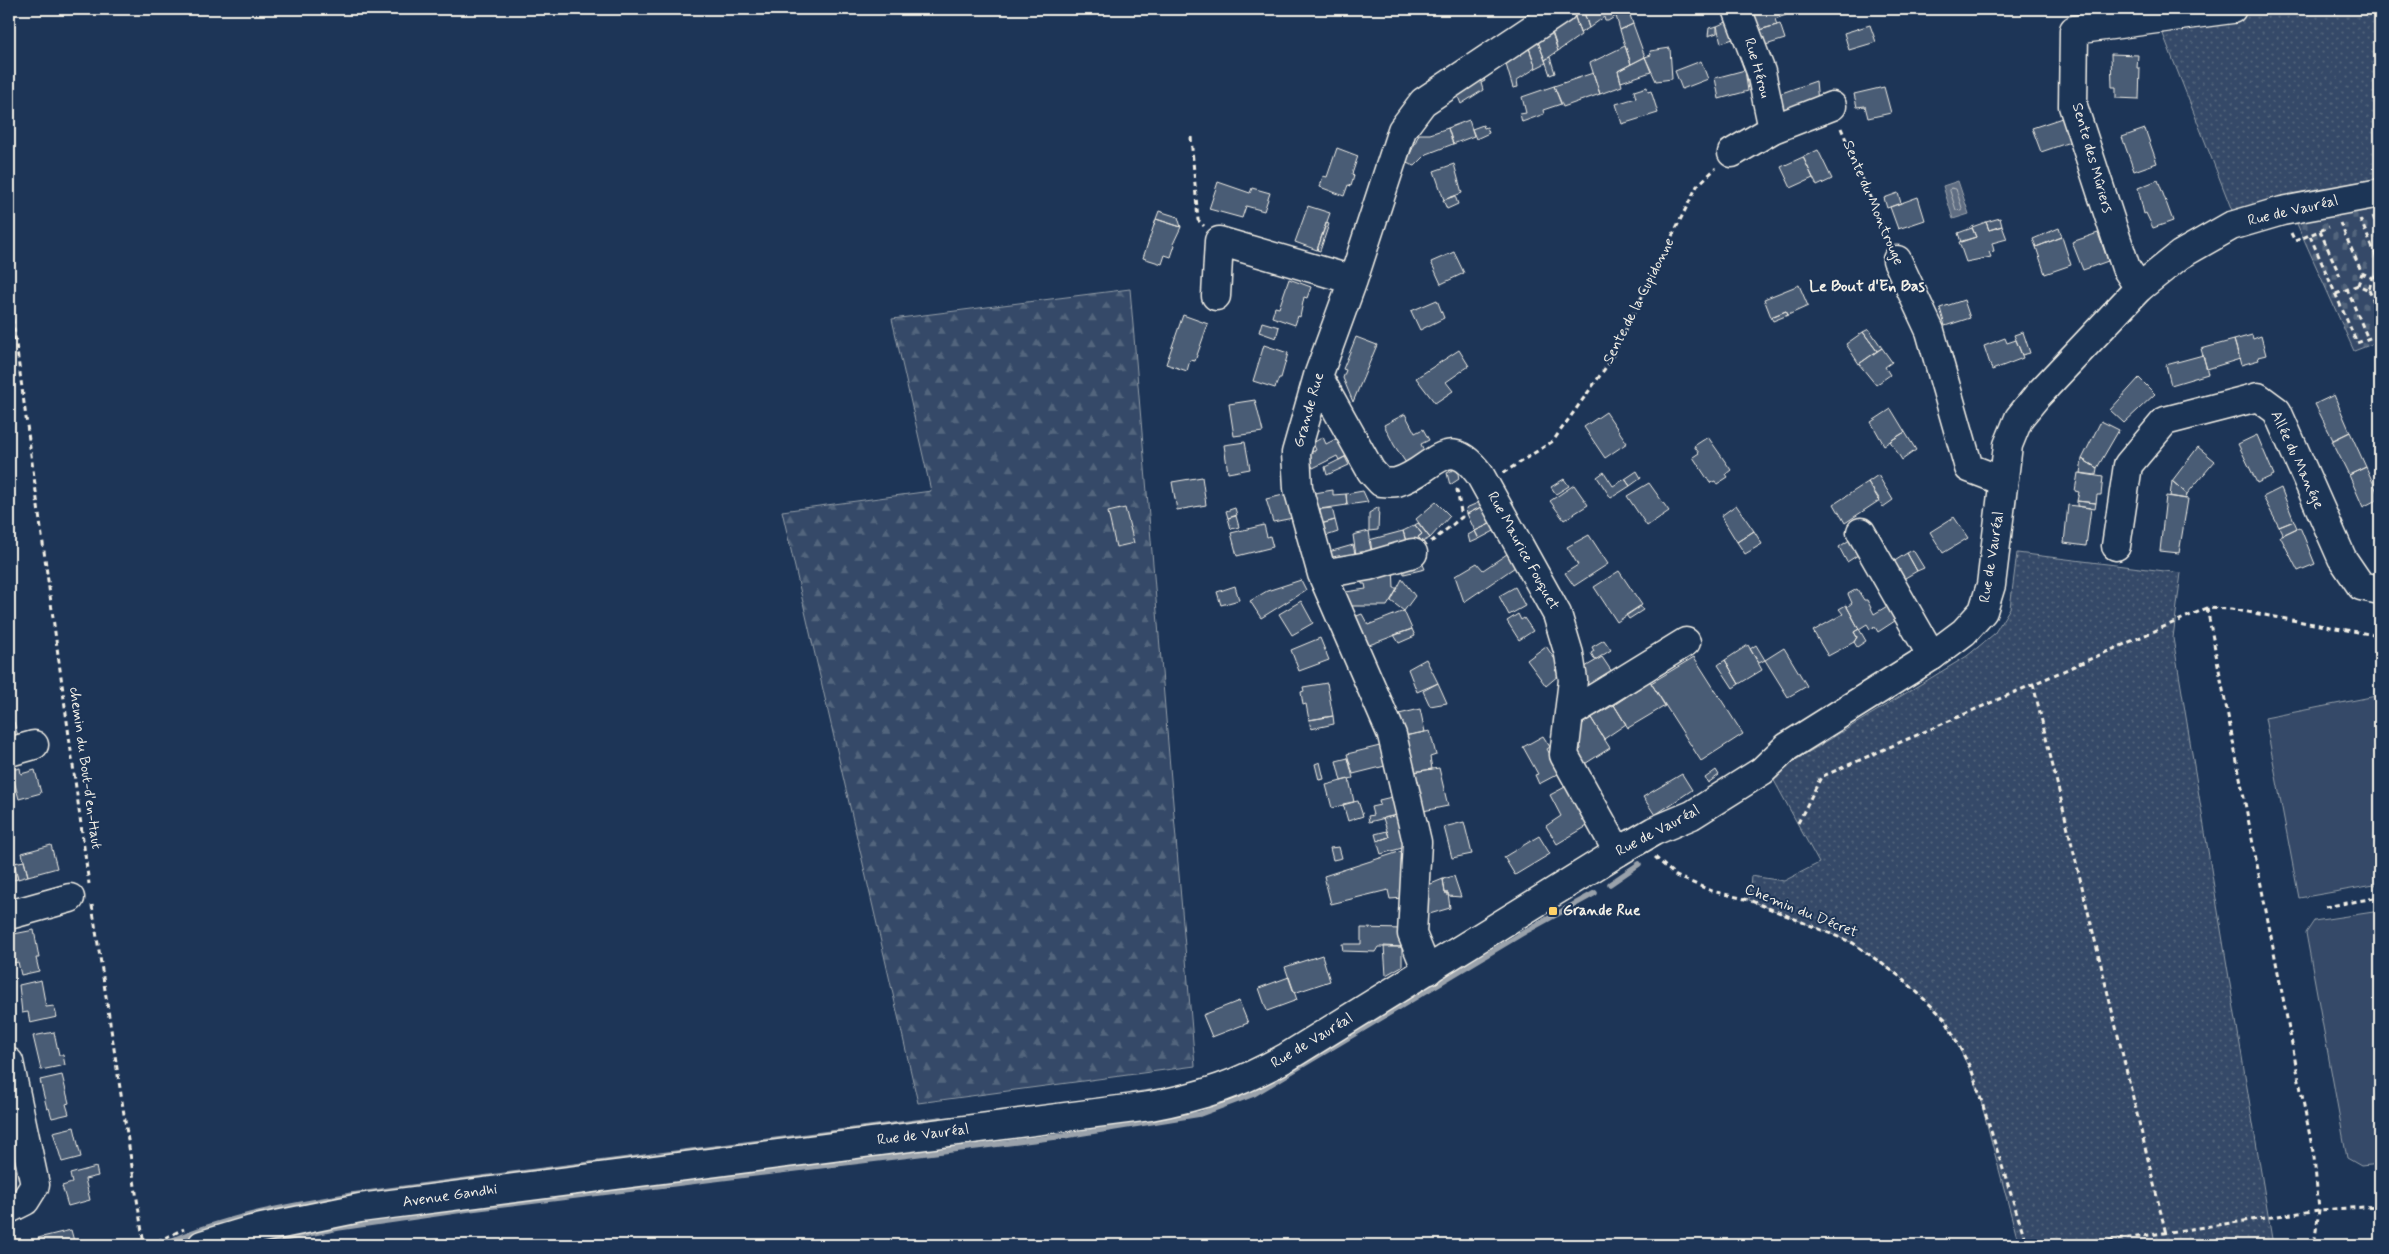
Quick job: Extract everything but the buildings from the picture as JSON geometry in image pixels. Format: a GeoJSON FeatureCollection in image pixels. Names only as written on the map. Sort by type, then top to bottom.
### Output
{"type":"FeatureCollection","features":[{"type":"Feature","properties":{"kind":"street","name":"Grande Rue"},"geometry":{"type":"LineString","coordinates":[[1429,970],[1423,961],[1412,934],[1416,842],[1392,735],[1322,574],[1298,488],[1296,453],[1318,376],[1353,280],[1402,130],[1423,102],[1562,9]]}},
{"type":"Feature","properties":{"kind":"street","name":"Rue Hérou"},"geometry":{"type":"LineString","coordinates":[[1737,9],[1761,72],[1773,129]]}},
{"type":"Feature","properties":{"kind":"street","name":"Sente des Mûriers"},"geometry":{"type":"LineString","coordinates":[[2139,288],[2126,268],[2073,106],[2072,19],[2232,9]]}},
{"type":"Feature","properties":{"kind":"street"},"geometry":{"type":"LineString","coordinates":[[1732,153],[1773,129],[1832,106]]}},
{"type":"Feature","properties":{"kind":"street","name":"Rue de Vauréal"},"geometry":{"type":"LineString","coordinates":[[701,1163],[1150,1106],[1197,1097],[1229,1087],[1262,1072],[1628,846],[1654,831],[1692,815],[1754,776],[1786,747],[1932,656],[1964,632],[1983,611],[1991,585],[2008,445],[2019,418],[2037,396],[2139,288],[2180,256],[2231,226],[2282,210],[2380,193]]}},
{"type":"Feature","properties":{"kind":"street"},"geometry":{"type":"LineString","coordinates":[[1216,296],[1219,241],[1353,280]]}},
{"type":"Feature","properties":{"kind":"street","name":"Sente du Montrouge"},"geometry":{"type":"LineString","coordinates":[[1897,260],[1930,331],[1970,468],[2003,480]]}},
{"type":"Feature","properties":{"kind":"street","name":"Rue Maurice Fouquet"},"geometry":{"type":"LineString","coordinates":[[1318,376],[1371,472],[1381,482],[1396,482],[1446,455],[1456,453],[1492,473],[1557,614],[1569,654],[1573,680],[1564,755],[1628,846]]}},
{"type":"Feature","properties":{"kind":"street","name":"Allée du Manége"},"geometry":{"type":"LineString","coordinates":[[2116,546],[2128,465],[2165,420],[2258,397],[2277,411],[2342,558],[2361,586],[2380,590]]}},
{"type":"Feature","properties":{"kind":"street"},"geometry":{"type":"LineString","coordinates":[[1861,532],[1932,656]]}},
{"type":"Feature","properties":{"kind":"street"},"geometry":{"type":"LineString","coordinates":[[1322,574],[1368,566],[1413,553]]}},
{"type":"Feature","properties":{"kind":"street"},"geometry":{"type":"LineString","coordinates":[[1569,714],[1686,642]]}},
{"type":"Feature","properties":{"kind":"street"},"geometry":{"type":"LineString","coordinates":[[9,752],[34,745]]}},
{"type":"Feature","properties":{"kind":"street"},"geometry":{"type":"LineString","coordinates":[[9,914],[83,894]]}},
{"type":"Feature","properties":{"kind":"street"},"geometry":{"type":"LineString","coordinates":[[9,1062],[35,1185],[25,1201],[9,1209]]}},
{"type":"Feature","properties":{"kind":"street","name":"Avenue Gandhi"},"geometry":{"type":"LineString","coordinates":[[202,1245],[252,1230],[360,1208],[701,1163]]}},
{"type":"Feature","properties":{"kind":"path","name":"Sente du Montrouge"},"geometry":{"type":"LineString","coordinates":[[1832,106],[1897,260]]}},
{"type":"Feature","properties":{"kind":"path"},"geometry":{"type":"LineString","coordinates":[[9,116],[13,132],[9,176]]}},
{"type":"Feature","properties":{"kind":"path"},"geometry":{"type":"LineString","coordinates":[[1192,137],[1198,220],[1219,241]]}},
{"type":"Feature","properties":{"kind":"path","name":"Sente de la Cupidonne"},"geometry":{"type":"LineString","coordinates":[[1413,553],[1443,534],[1462,517],[1457,490],[1553,441],[1610,363],[1697,186],[1732,153]]}},
{"type":"Feature","properties":{"kind":"path"},"geometry":{"type":"LineString","coordinates":[[2358,216],[2378,260]]}},
{"type":"Feature","properties":{"kind":"path"},"geometry":{"type":"LineString","coordinates":[[2340,223],[2362,273],[2372,278]]}},
{"type":"Feature","properties":{"kind":"path"},"geometry":{"type":"LineString","coordinates":[[2320,231],[2340,276]]}},
{"type":"Feature","properties":{"kind":"path"},"geometry":{"type":"LineString","coordinates":[[2310,236],[2357,343],[2380,334]]}},
{"type":"Feature","properties":{"kind":"path"},"geometry":{"type":"LineString","coordinates":[[2358,285],[2362,273]]}},
{"type":"Feature","properties":{"kind":"path"},"geometry":{"type":"LineString","coordinates":[[2380,274],[2372,278],[2369,290],[2380,317]]}},
{"type":"Feature","properties":{"kind":"path"},"geometry":{"type":"LineString","coordinates":[[2336,294],[2358,285],[2369,290]]}},
{"type":"Feature","properties":{"kind":"path"},"geometry":{"type":"LineString","coordinates":[[2347,289],[2368,339]]}},
{"type":"Feature","properties":{"kind":"path","name":"chemin du Bout-d'en-Haut"},"geometry":{"type":"LineString","coordinates":[[9,292],[83,894],[144,1245]]}},
{"type":"Feature","properties":{"kind":"path"},"geometry":{"type":"LineString","coordinates":[[2207,608],[2314,1157],[2319,1210],[2314,1245]]}},
{"type":"Feature","properties":{"kind":"path"},"geometry":{"type":"LineString","coordinates":[[1798,823],[1821,777],[2207,608],[2231,608],[2380,636]]}},
{"type":"Feature","properties":{"kind":"path"},"geometry":{"type":"LineString","coordinates":[[2033,684],[2166,1234]]}},
{"type":"Feature","properties":{"kind":"path","name":"Chemin du Décret"},"geometry":{"type":"LineString","coordinates":[[1628,846],[1676,876],[1712,891],[1749,900],[1853,944],[1902,978],[1945,1019],[1972,1071],[2027,1245]]}},
{"type":"Feature","properties":{"kind":"path"},"geometry":{"type":"LineString","coordinates":[[2325,907],[2380,897]]}},
{"type":"Feature","properties":{"kind":"path"},"geometry":{"type":"LineString","coordinates":[[2082,1245],[2319,1210],[2380,1206]]}},
{"type":"Feature","properties":{"kind":"green space"},"geometry":{"type":"Polygon","coordinates":[[[2255,9],[2380,9],[2380,178],[2272,200],[2233,213],[2161,29],[2255,9]]]}},
{"type":"Feature","properties":{"kind":"green space"},"geometry":{"type":"Polygon","coordinates":[[[2380,200],[2380,341],[2354,351],[2293,215],[2380,200]]]}},
{"type":"Feature","properties":{"kind":"green space"},"geometry":{"type":"Polygon","coordinates":[[[1130,289],[1195,1066],[918,1103],[782,511],[931,491],[892,319],[1130,289]]]}},
{"type":"Feature","properties":{"kind":"green space"},"geometry":{"type":"Polygon","coordinates":[[[2017,553],[2181,573],[2173,638],[2273,1245],[2019,1245],[1976,1083],[1945,1019],[1902,978],[1853,943],[1749,900],[1751,876],[1784,881],[1819,863],[1771,775],[1967,656],[1994,634],[2010,608],[2017,553]]]}},
{"type":"Feature","properties":{"kind":"green space"},"geometry":{"type":"Polygon","coordinates":[[[2376,696],[2380,721],[2380,884],[2299,898],[2265,718],[2376,696]]]}},
{"type":"Feature","properties":{"kind":"green space"},"geometry":{"type":"Polygon","coordinates":[[[2380,911],[2380,1164],[2361,1166],[2347,1158],[2306,933],[2314,921],[2380,911]]]}},
{"type":"Feature","properties":{"kind":"water"},"geometry":{"type":"Polygon","coordinates":[[[1958,181],[1969,214],[1953,219],[1943,186],[1958,181]]]}},
{"type":"Feature","properties":{"kind":"waterway"},"geometry":{"type":"LineString","coordinates":[[1610,884],[1639,864]]}},
{"type":"Feature","properties":{"kind":"waterway"},"geometry":{"type":"LineString","coordinates":[[253,1245],[338,1228],[469,1209],[1064,1136],[1200,1114],[1254,1094],[1528,930],[1595,893]]}},
{"type":"Feature","properties":{"kind":"waterway"},"geometry":{"type":"LineString","coordinates":[[1131,1095],[1159,1091]]}},
{"type":"Feature","properties":{"kind":"waterway"},"geometry":{"type":"LineString","coordinates":[[162,1245],[185,1235],[232,1220],[280,1208],[352,1195],[941,1119]]}},
{"type":"Feature","properties":{"kind":"place","name":"Grande Rue"},"geometry":{"type":"Point","coordinates":[1553,911]}},
{"type":"Feature","properties":{"kind":"district","name":"Le Bout d'En Bas"},"geometry":{"type":"Point","coordinates":[1867,286]}}]}
